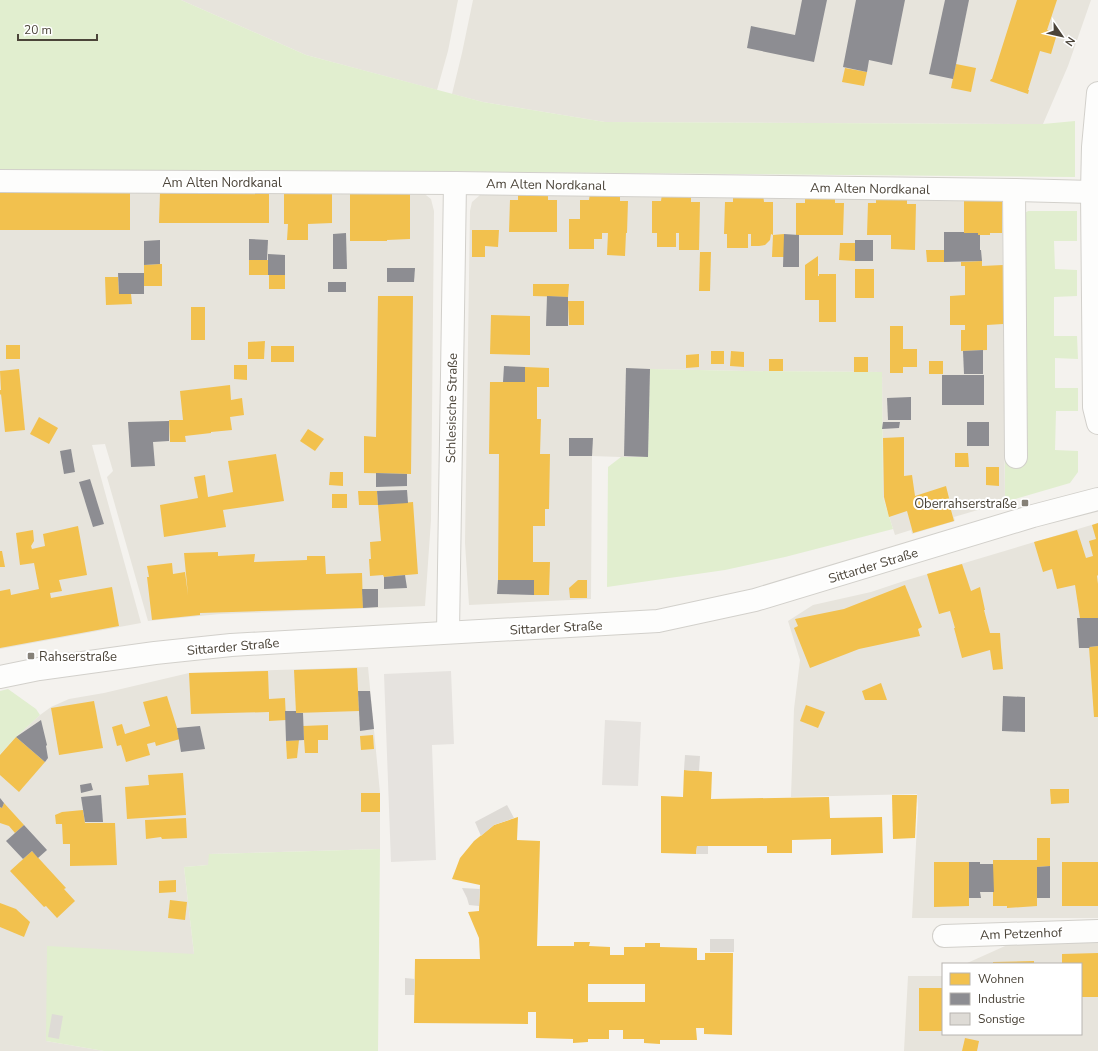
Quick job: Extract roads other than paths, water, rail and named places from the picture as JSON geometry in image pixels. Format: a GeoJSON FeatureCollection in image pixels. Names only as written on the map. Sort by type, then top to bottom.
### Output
{"type":"FeatureCollection","features":[{"type":"Feature","properties":{"kind":"street"},"geometry":{"type":"LineString","coordinates":[[1098,95],[1093,147],[1092,192],[1094,407],[1098,422]]}},
{"type":"Feature","properties":{"kind":"street","name":"Am Alten Nordkanal"},"geometry":{"type":"LineString","coordinates":[[0,181],[455,183],[1092,192]]}},
{"type":"Feature","properties":{"kind":"street","name":"Schlesische Straße"},"geometry":{"type":"LineString","coordinates":[[448,632],[455,183]]}},
{"type":"Feature","properties":{"kind":"street"},"geometry":{"type":"LineString","coordinates":[[1014,190],[1016,457]]}},
{"type":"Feature","properties":{"kind":"street","name":"Sittarder Straße"},"geometry":{"type":"LineString","coordinates":[[0,677],[39,669],[147,654],[231,645],[658,621],[755,600],[1033,516],[1098,499]]}},
{"type":"Feature","properties":{"kind":"street","name":"Am Petzenhof"},"geometry":{"type":"LineString","coordinates":[[944,936],[1098,931]]}},
{"type":"Feature","properties":{"kind":"place","name":"Oberrahserstraße"},"geometry":{"type":"Point","coordinates":[1025,503]}},
{"type":"Feature","properties":{"kind":"place","name":"Rahserstraße"},"geometry":{"type":"Point","coordinates":[31,656]}}]}
